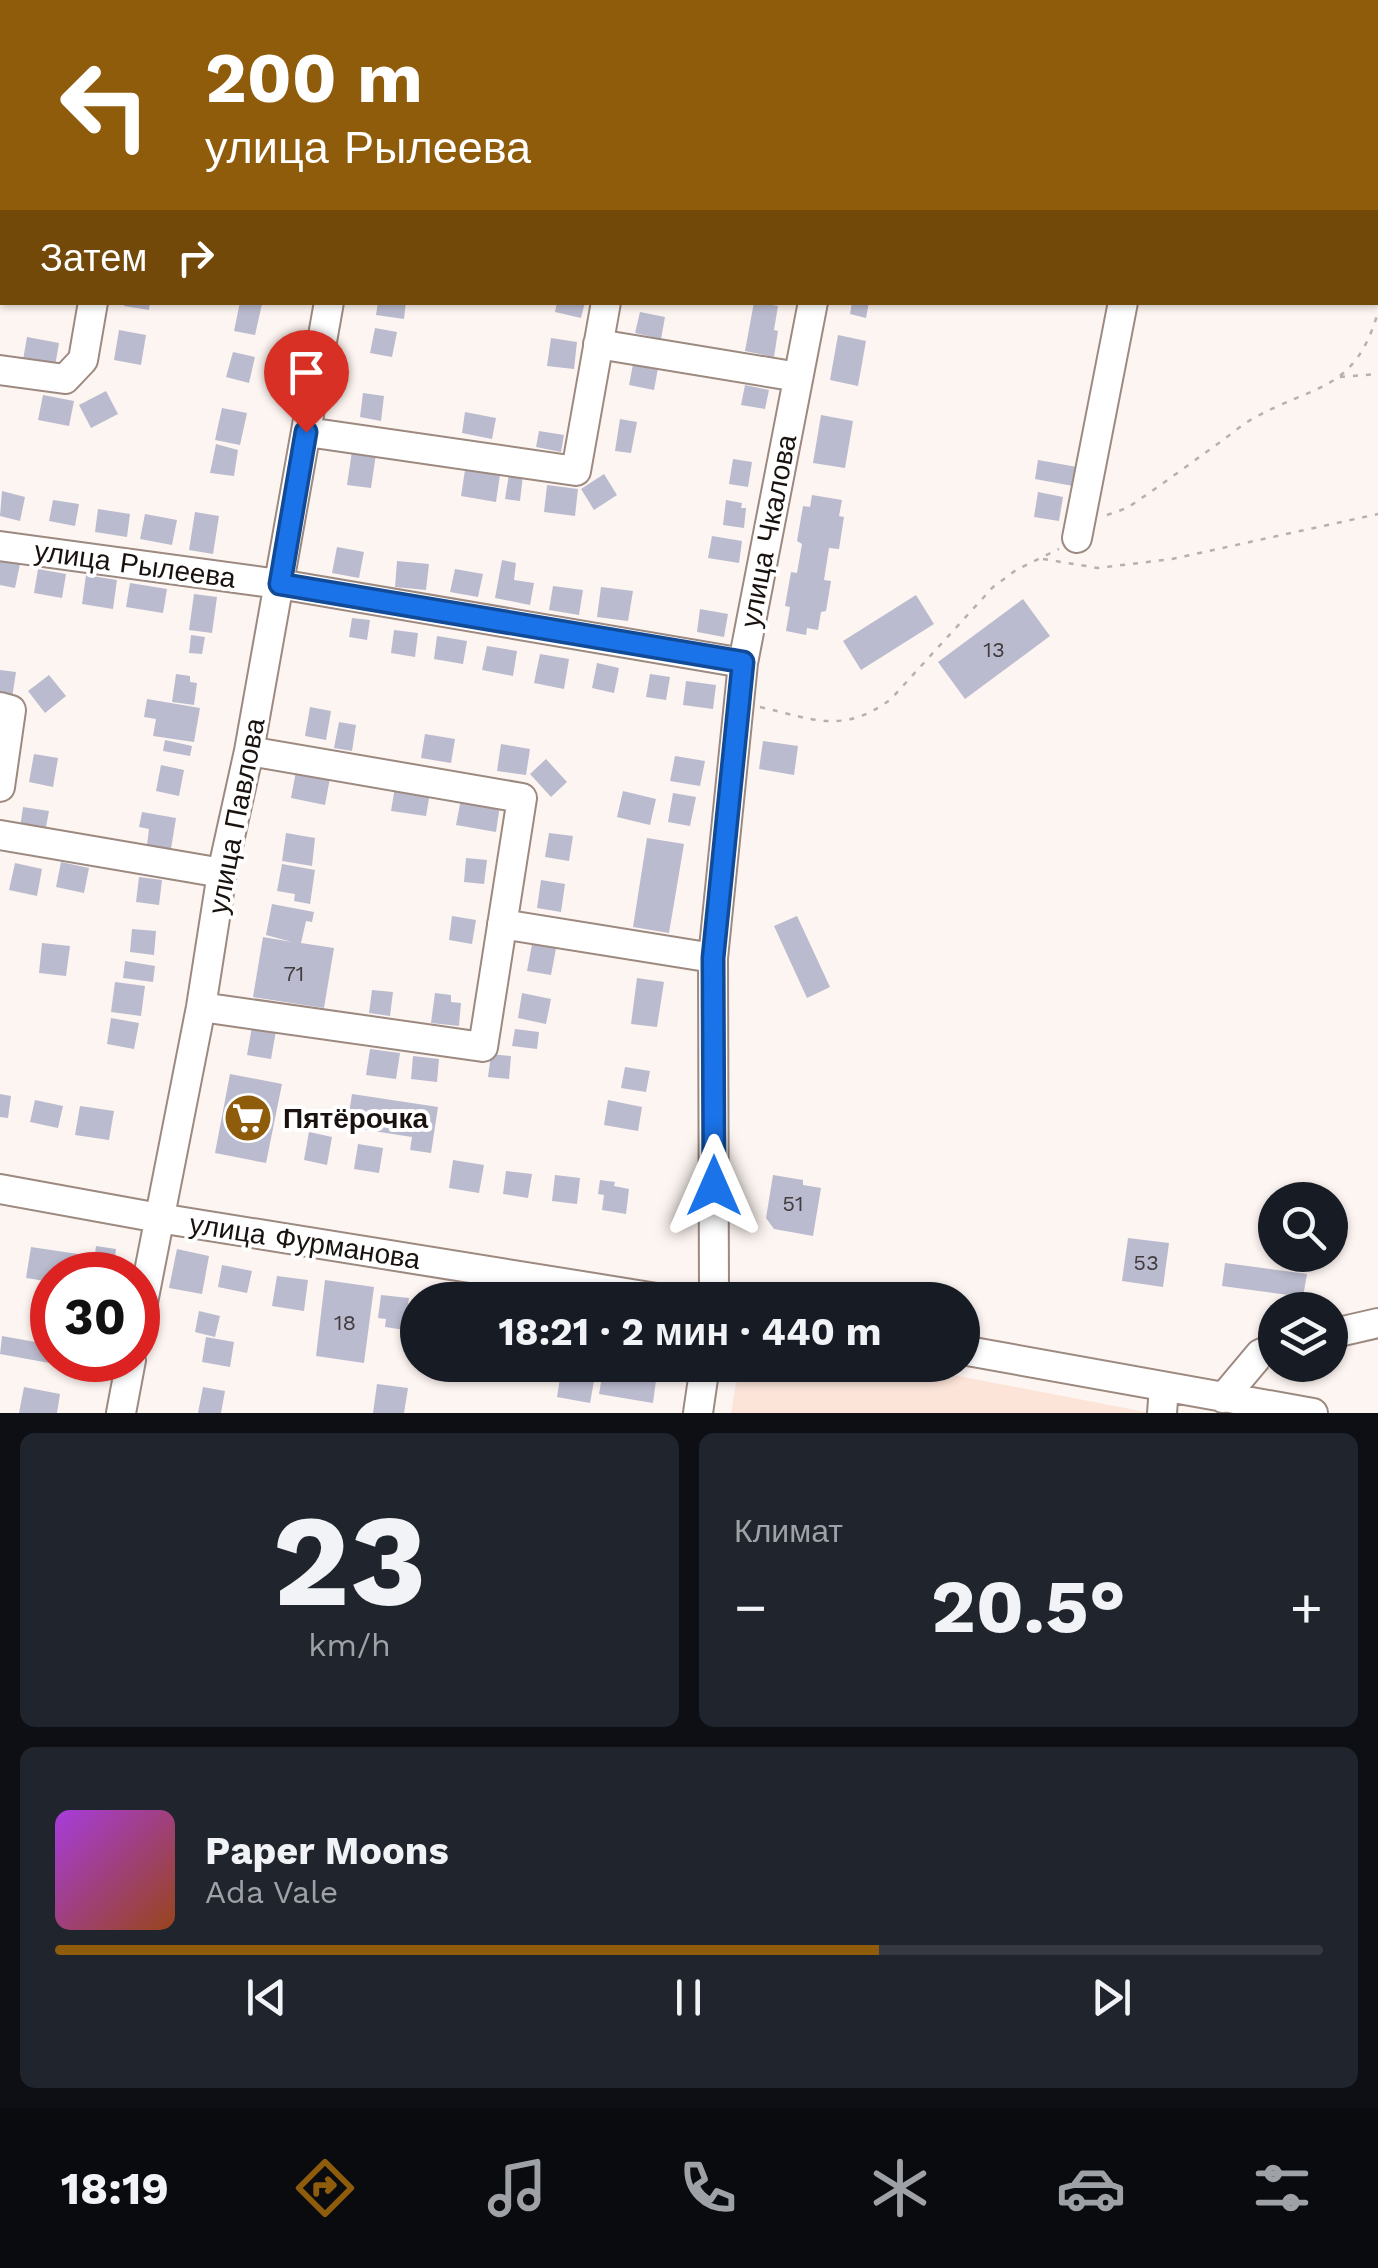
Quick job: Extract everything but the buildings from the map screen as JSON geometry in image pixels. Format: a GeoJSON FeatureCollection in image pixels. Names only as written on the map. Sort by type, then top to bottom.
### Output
{"type":"FeatureCollection","features":[{"type":"Feature","properties":{"kind":"street"},"geometry":{"type":"LineString","coordinates":[[0,370],[65,379],[83,360],[92,305]]}},
{"type":"Feature","properties":{"kind":"street","name":"улица Павлова"},"geometry":{"type":"LineString","coordinates":[[153,1252],[201,1007],[222,873],[250,750],[328,305]]}},
{"type":"Feature","properties":{"kind":"street"},"geometry":{"type":"LineString","coordinates":[[306,432],[576,471],[605,305]]}},
{"type":"Feature","properties":{"kind":"street","name":"улица Чкалова"},"geometry":{"type":"LineString","coordinates":[[714,1282],[713,958],[743,662],[812,305]]}},
{"type":"Feature","properties":{"kind":"street"},"geometry":{"type":"LineString","coordinates":[[1079,528],[1121,305]]}},
{"type":"Feature","properties":{"kind":"street"},"geometry":{"type":"LineString","coordinates":[[598,344],[798,377]]}},
{"type":"Feature","properties":{"kind":"street","name":"улица Рылеева"},"geometry":{"type":"LineString","coordinates":[[0,546],[280,584],[743,662]]}},
{"type":"Feature","properties":{"kind":"street"},"geometry":{"type":"LineString","coordinates":[[0,708],[11,710],[0,786]]}},
{"type":"Feature","properties":{"kind":"street"},"geometry":{"type":"LineString","coordinates":[[201,1007],[482,1047],[522,798],[250,750]]}},
{"type":"Feature","properties":{"kind":"street"},"geometry":{"type":"LineString","coordinates":[[0,835],[222,873]]}},
{"type":"Feature","properties":{"kind":"street"},"geometry":{"type":"LineString","coordinates":[[502,924],[713,958]]}},
{"type":"Feature","properties":{"kind":"street","name":"улица Фурманова"},"geometry":{"type":"LineString","coordinates":[[0,1189],[557,1282]]}},
{"type":"Feature","properties":{"kind":"street"},"geometry":{"type":"LineString","coordinates":[[1348,1330],[1378,1323]]}},
{"type":"Feature","properties":{"kind":"street"},"geometry":{"type":"LineString","coordinates":[[980,1354],[1163,1400],[1313,1413]]}},
{"type":"Feature","properties":{"kind":"street"},"geometry":{"type":"LineString","coordinates":[[1242,1404],[1258,1360]]}},
{"type":"Feature","properties":{"kind":"street"},"geometry":{"type":"LineString","coordinates":[[121,1413],[127,1382]]}},
{"type":"Feature","properties":{"kind":"street"},"geometry":{"type":"LineString","coordinates":[[698,1413],[703,1382]]}},
{"type":"Feature","properties":{"kind":"path"},"geometry":{"type":"LineString","coordinates":[[739,702],[836,724],[880,708],[993,588],[1016,570],[1069,545],[1079,528],[1127,508],[1254,418],[1339,378],[1354,363],[1378,312]]}},
{"type":"Feature","properties":{"kind":"path"},"geometry":{"type":"LineString","coordinates":[[1339,378],[1378,374]]}},
{"type":"Feature","properties":{"kind":"path"},"geometry":{"type":"LineString","coordinates":[[1041,558],[1098,568],[1172,560],[1378,514]]}},
{"type":"Feature","properties":{"kind":"shaded area"},"geometry":{"type":"Polygon","coordinates":[[[980,1380],[1151,1413],[731,1413],[736,1382],[980,1380]]]}},
{"type":"Feature","properties":{"kind":"place","name":"Пятёрочка"},"geometry":{"type":"Point","coordinates":[248,1118]}},
{"type":"Feature","properties":{"kind":"route"},"geometry":{"type":"LineString","coordinates":[[306,432],[280,584],[743,662],[713,958],[714,1186]]}}]}
